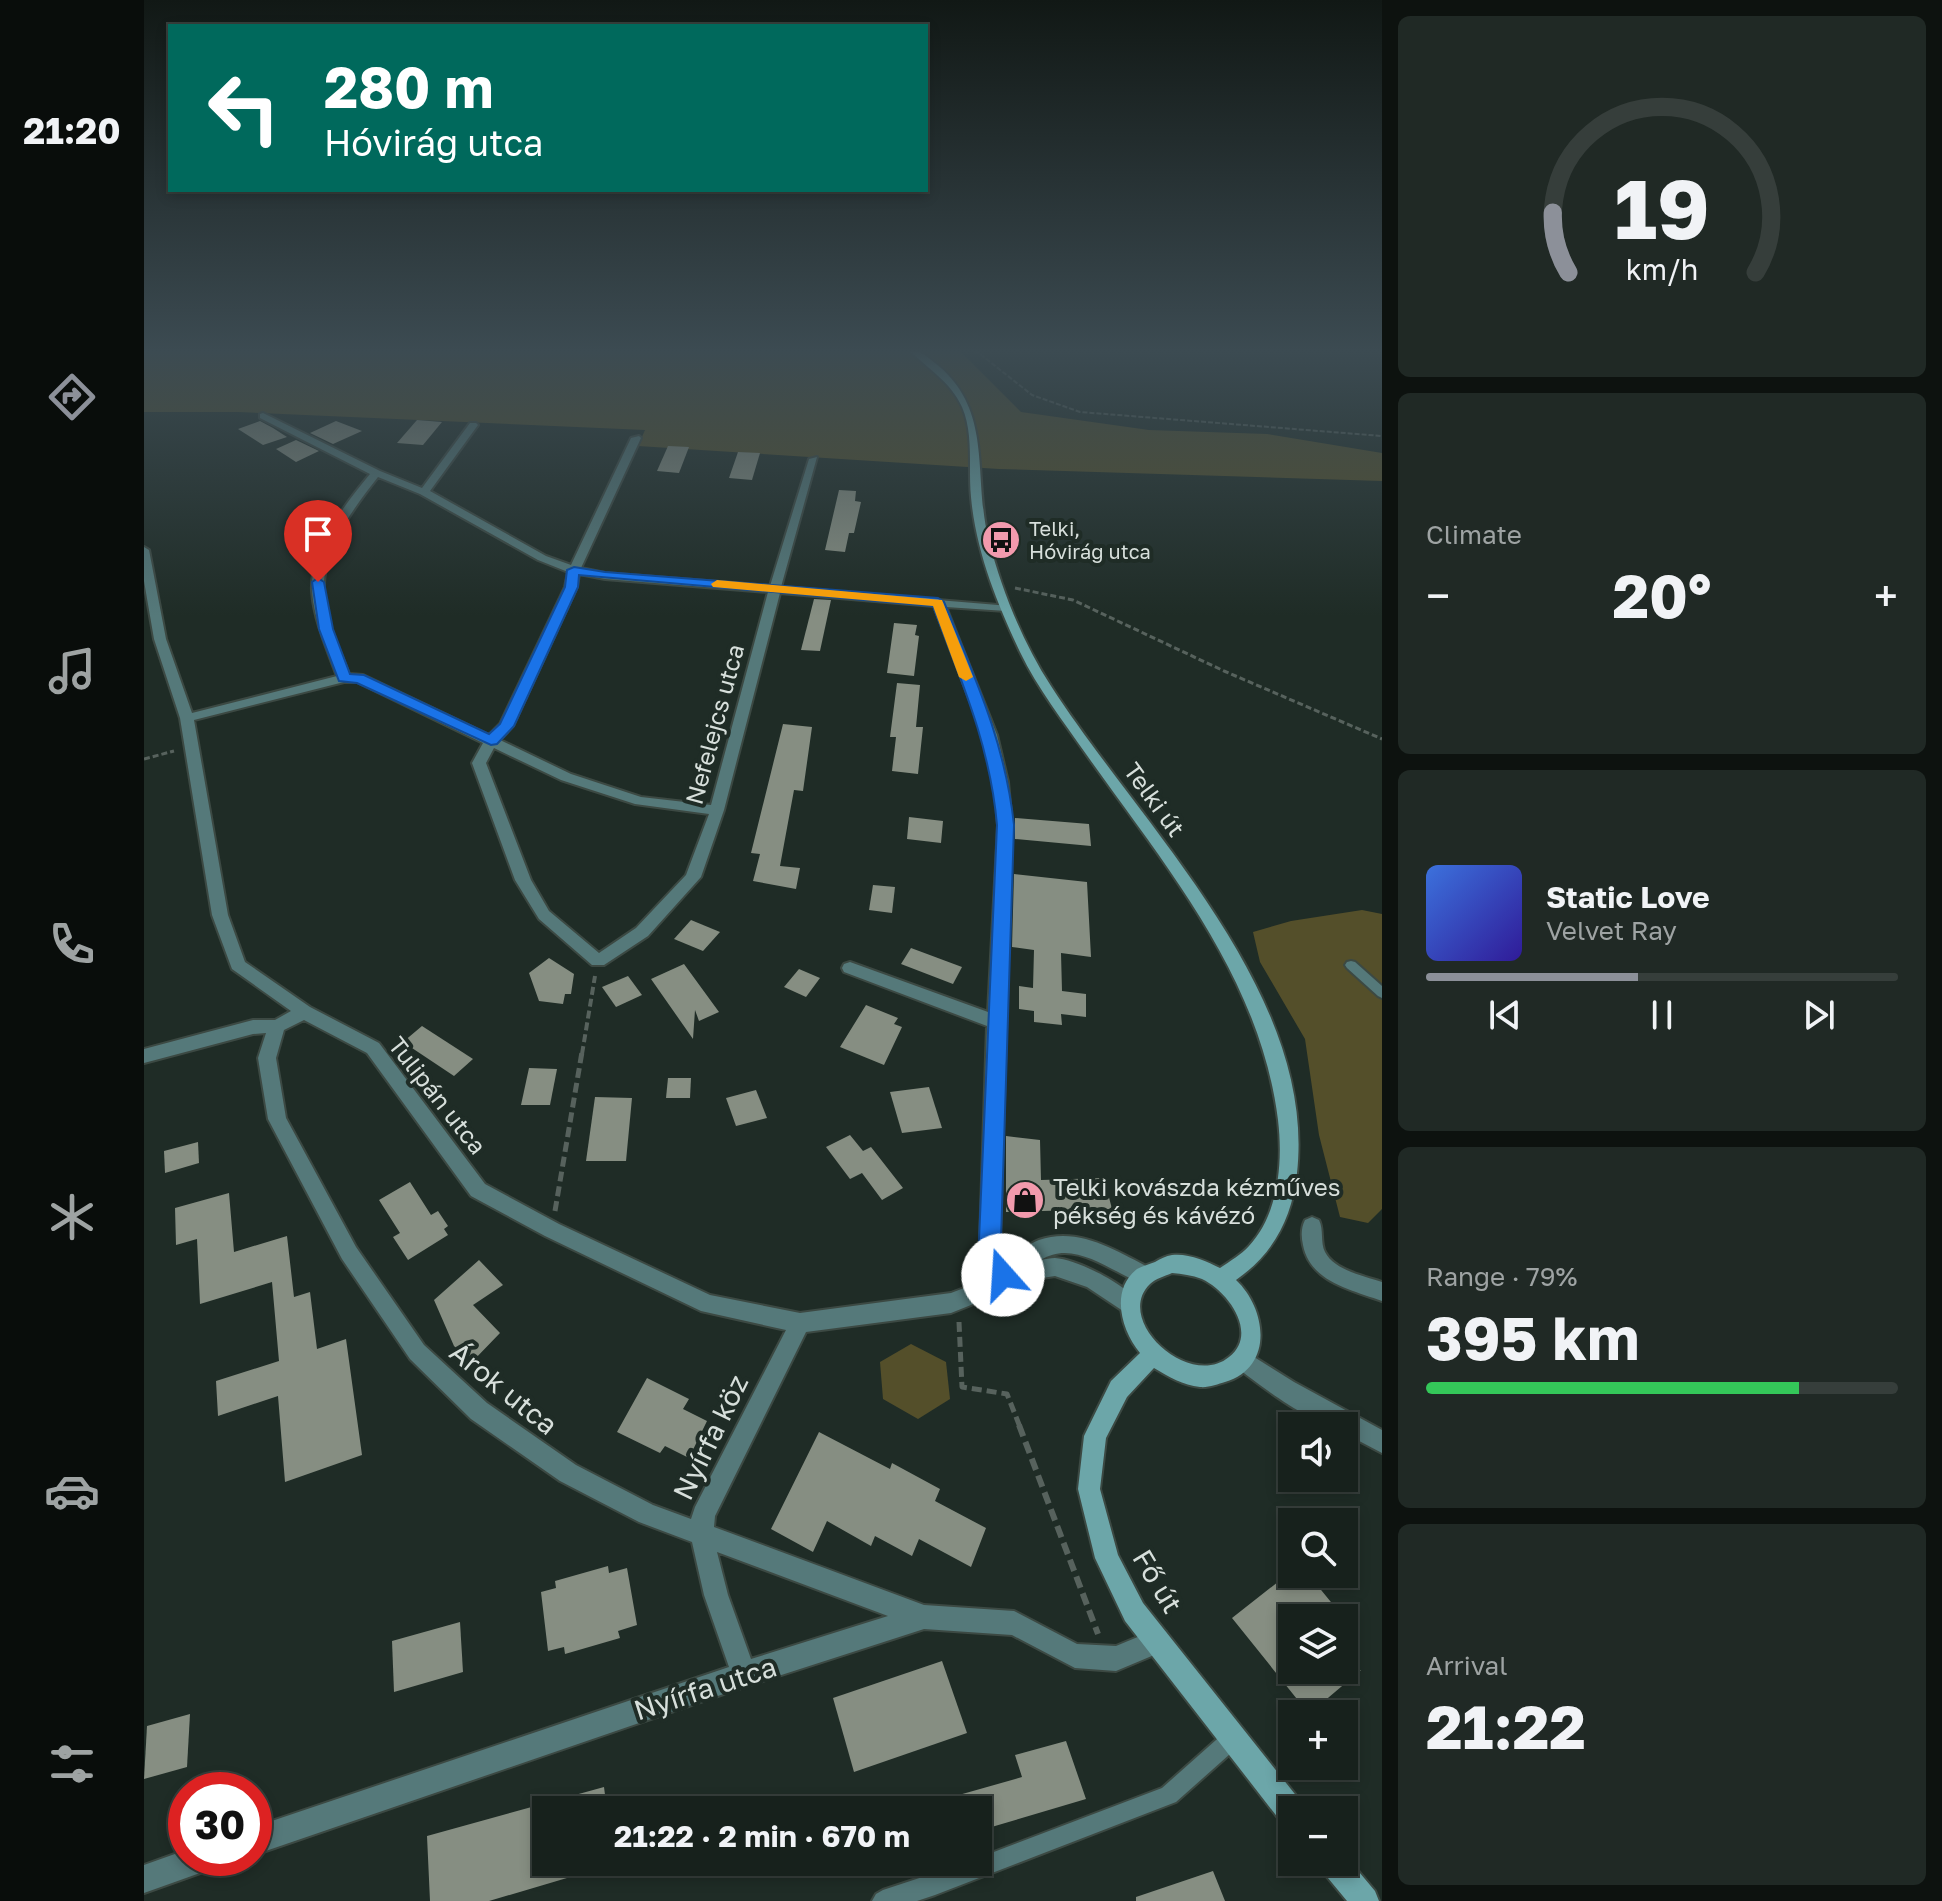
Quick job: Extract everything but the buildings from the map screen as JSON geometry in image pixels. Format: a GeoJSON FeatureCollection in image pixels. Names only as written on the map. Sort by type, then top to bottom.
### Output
{"type":"FeatureCollection","features":[{"type":"Feature","properties":{"kind":"main road","name":"Telki út"},"geometry":{"type":"LineString","coordinates":[[974,439],[980,526],[1006,608],[1035,670],[1204,914],[1261,1015],[1288,1104],[1289,1180],[1280,1208],[1258,1250],[1221,1279]]}},
{"type":"Feature","properties":{"kind":"main road"},"geometry":{"type":"LineString","coordinates":[[1180,1264],[1205,1270],[1221,1279],[1244,1304],[1250,1319],[1250,1348],[1243,1360],[1226,1373],[1203,1377],[1178,1371],[1152,1355],[1136,1332],[1129,1305],[1133,1288],[1143,1275],[1155,1267],[1180,1264]]}},
{"type":"Feature","properties":{"kind":"main road","name":"Fő út"},"geometry":{"type":"LineString","coordinates":[[1152,1355],[1119,1389],[1095,1436],[1089,1489],[1107,1558],[1134,1612],[1278,1796]]}},
{"type":"Feature","properties":{"kind":"main road"},"geometry":{"type":"LineString","coordinates":[[1344,1876],[1365,1901]]}},
{"type":"Feature","properties":{"kind":"street"},"geometry":{"type":"LineString","coordinates":[[308,439],[376,473],[424,492],[542,558],[574,570],[605,576],[1006,608]]}},
{"type":"Feature","properties":{"kind":"street"},"geometry":{"type":"LineString","coordinates":[[424,492],[463,439]]}},
{"type":"Feature","properties":{"kind":"street"},"geometry":{"type":"LineString","coordinates":[[598,961],[544,915],[523,880],[479,763],[491,741],[506,726],[636,439]]}},
{"type":"Feature","properties":{"kind":"street","name":"Nefelejcs utca"},"geometry":{"type":"LineString","coordinates":[[598,961],[642,932],[693,877],[717,810],[775,589],[814,459]]}},
{"type":"Feature","properties":{"kind":"street"},"geometry":{"type":"LineString","coordinates":[[344,678],[326,629],[318,582],[333,540],[353,499],[376,473]]}},
{"type":"Feature","properties":{"kind":"street","name":"Tulipán utca"},"geometry":{"type":"LineString","coordinates":[[144,550],[160,639],[187,718],[220,915],[238,965],[304,1012],[373,1048],[478,1190],[552,1230],[708,1304],[800,1323],[951,1303],[984,1290],[1042,1248],[1071,1244],[1104,1254],[1143,1275]]}},
{"type":"Feature","properties":{"kind":"street"},"geometry":{"type":"LineString","coordinates":[[938,602],[990,735],[1001,782],[1005,825],[990,1240],[1003,1275]]}},
{"type":"Feature","properties":{"kind":"street"},"geometry":{"type":"LineString","coordinates":[[187,718],[344,678],[359,678],[566,777],[625,796],[717,810]]}},
{"type":"Feature","properties":{"kind":"street"},"geometry":{"type":"LineString","coordinates":[[850,968],[996,1022]]}},
{"type":"Feature","properties":{"kind":"street"},"geometry":{"type":"LineString","coordinates":[[144,1056],[253,1027],[277,1026],[304,1012]]}},
{"type":"Feature","properties":{"kind":"street","name":"Árok utca"},"geometry":{"type":"LineString","coordinates":[[277,1026],[267,1058],[277,1119],[349,1253],[417,1352],[479,1411],[568,1473],[647,1514],[924,1617]]}},
{"type":"Feature","properties":{"kind":"street"},"geometry":{"type":"LineString","coordinates":[[1312,1226],[1310,1247],[1319,1265],[1382,1292]]}},
{"type":"Feature","properties":{"kind":"street","name":"Tulipán utca"},"geometry":{"type":"LineString","coordinates":[[1003,1275],[1055,1267],[1093,1280],[1129,1305]]}},
{"type":"Feature","properties":{"kind":"street","name":"Nyírfa köz"},"geometry":{"type":"LineString","coordinates":[[744,1674],[719,1603],[701,1536],[703,1515],[800,1323]]}},
{"type":"Feature","properties":{"kind":"street"},"geometry":{"type":"LineString","coordinates":[[1243,1360],[1286,1390],[1382,1442]]}},
{"type":"Feature","properties":{"kind":"street","name":"Nyírfa utca"},"geometry":{"type":"LineString","coordinates":[[272,1835],[744,1674],[924,1617],[1014,1623],[1075,1656],[1116,1659],[1157,1641]]}},
{"type":"Feature","properties":{"kind":"street"},"geometry":{"type":"LineString","coordinates":[[144,1879],[168,1871]]}},
{"type":"Feature","properties":{"kind":"lane"},"geometry":{"type":"LineString","coordinates":[[1351,965],[1382,993]]}},
{"type":"Feature","properties":{"kind":"lane"},"geometry":{"type":"LineString","coordinates":[[883,1901],[935,1885],[1169,1795],[1232,1739]]}},
{"type":"Feature","properties":{"kind":"path"},"geometry":{"type":"LineString","coordinates":[[1012,588],[1073,600],[1224,671],[1382,739]]}},
{"type":"Feature","properties":{"kind":"path"},"geometry":{"type":"LineString","coordinates":[[144,759],[192,746]]}},
{"type":"Feature","properties":{"kind":"path"},"geometry":{"type":"LineString","coordinates":[[552,1230],[598,961]]}},
{"type":"Feature","properties":{"kind":"path"},"geometry":{"type":"LineString","coordinates":[[951,1303],[960,1323],[962,1387],[1007,1394],[1095,1629],[1116,1659]]}},
{"type":"Feature","properties":{"kind":"shaded area"},"geometry":{"type":"Polygon","coordinates":[[[641,439],[1296,439],[1382,453],[1382,481],[999,469],[638,446],[641,439]]]}},
{"type":"Feature","properties":{"kind":"shaded area"},"geometry":{"type":"Polygon","coordinates":[[[1362,910],[1382,914],[1382,1209],[1368,1223],[1340,1217],[1319,1135],[1305,1039],[1260,962],[1253,932],[1291,921],[1362,910]]]}},
{"type":"Feature","properties":{"kind":"shaded area"},"geometry":{"type":"Polygon","coordinates":[[[911,1344],[946,1362],[950,1399],[918,1419],[883,1399],[880,1362],[911,1344]]]}},
{"type":"Feature","properties":{"kind":"slow traffic"},"geometry":{"type":"LineString","coordinates":[[717,584],[938,602],[966,677]]}},
{"type":"Feature","properties":{"kind":"place","name":"Telki, Hóvirág utca"},"geometry":{"type":"Point","coordinates":[1001,540]}},
{"type":"Feature","properties":{"kind":"place","name":"Telki kovászda kézműves pékség és kávézó"},"geometry":{"type":"Point","coordinates":[1025,1200]}},
{"type":"Feature","properties":{"kind":"route"},"geometry":{"type":"LineString","coordinates":[[318,582],[326,629],[344,678],[359,678],[491,741],[506,726],[571,587],[574,570],[605,576],[938,602],[990,735],[1001,782],[1005,825],[990,1240],[1003,1275]]}}]}
